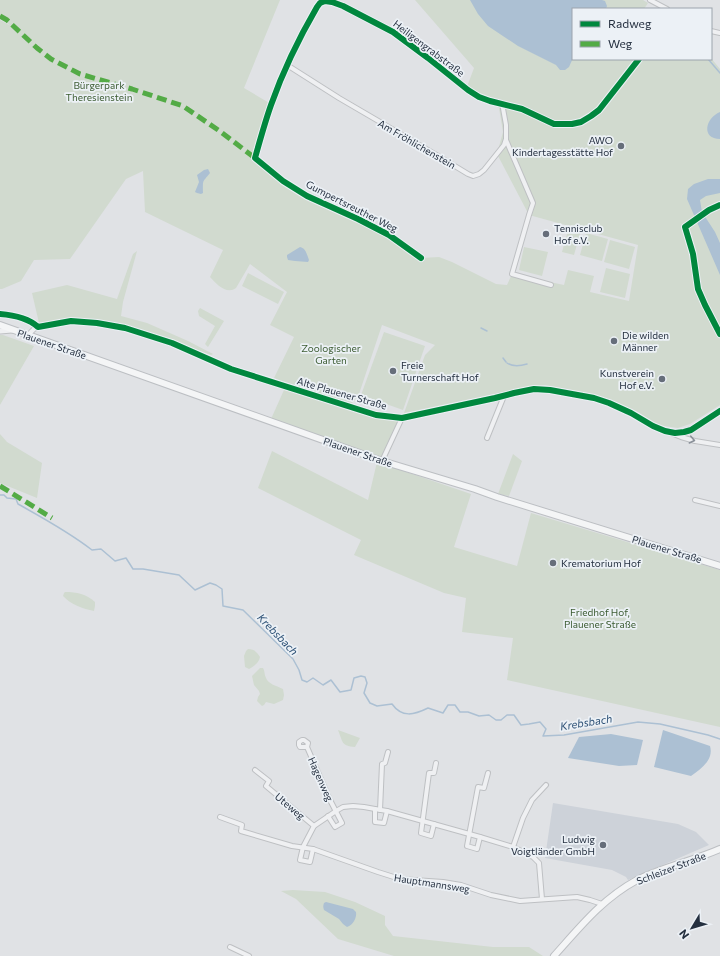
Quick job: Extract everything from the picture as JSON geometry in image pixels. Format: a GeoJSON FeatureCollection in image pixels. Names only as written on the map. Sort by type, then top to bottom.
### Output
{"type":"FeatureCollection","features":[{"type":"Feature","properties":{"kind":"main road","name":"Plauener Straße"},"geometry":{"type":"LineString","coordinates":[[0,325],[382,461],[720,566]]}},
{"type":"Feature","properties":{"kind":"main road","name":"Schleizer Straße"},"geometry":{"type":"LineString","coordinates":[[554,956],[602,904],[622,889],[657,871],[720,849]]}},
{"type":"Feature","properties":{"kind":"street"},"geometry":{"type":"LineString","coordinates":[[650,0],[665,8]]}},
{"type":"Feature","properties":{"kind":"street","name":"Heiligengrabstraße"},"geometry":{"type":"LineString","coordinates":[[255,158],[272,104],[299,38],[317,7],[320,3],[325,1],[343,6],[393,32],[479,97],[522,109],[554,124],[572,124],[581,122],[599,110],[638,60]]}},
{"type":"Feature","properties":{"kind":"street","name":"Am Fröhlichenstein"},"geometry":{"type":"LineString","coordinates":[[287,65],[339,98],[473,176],[484,170],[504,145],[506,139]]}},
{"type":"Feature","properties":{"kind":"street"},"geometry":{"type":"LineString","coordinates":[[502,103],[506,125],[506,139],[533,203],[512,274],[551,285]]}},
{"type":"Feature","properties":{"kind":"street","name":"Gumpertsreuther Weg"},"geometry":{"type":"LineString","coordinates":[[255,158],[283,181],[307,196],[390,235],[420,258]]}},
{"type":"Feature","properties":{"kind":"street","name":"Alte Plauener Straße"},"geometry":{"type":"LineString","coordinates":[[28,335],[38,327],[71,321],[97,323],[125,328],[172,343],[231,369],[270,382],[376,415],[402,418],[504,396],[514,392],[534,389],[550,390],[594,398],[631,413],[665,432],[688,439],[720,445]]}},
{"type":"Feature","properties":{"kind":"street"},"geometry":{"type":"LineString","coordinates":[[0,331],[12,330]]}},
{"type":"Feature","properties":{"kind":"street"},"geometry":{"type":"LineString","coordinates":[[487,438],[504,396]]}},
{"type":"Feature","properties":{"kind":"street"},"geometry":{"type":"LineString","coordinates":[[665,432],[675,433],[691,430],[720,411]]}},
{"type":"Feature","properties":{"kind":"street"},"geometry":{"type":"LineString","coordinates":[[382,461],[402,418]]}},
{"type":"Feature","properties":{"kind":"street"},"geometry":{"type":"LineString","coordinates":[[695,500],[720,506]]}},
{"type":"Feature","properties":{"kind":"street","name":"Hagenweg"},"geometry":{"type":"LineString","coordinates":[[307,748],[336,811]]}},
{"type":"Feature","properties":{"kind":"street"},"geometry":{"type":"LineString","coordinates":[[380,810],[382,764],[386,763],[388,752]]}},
{"type":"Feature","properties":{"kind":"street"},"geometry":{"type":"LineString","coordinates":[[434,824],[431,836],[421,833],[429,773],[434,773],[436,763]]}},
{"type":"Feature","properties":{"kind":"street","name":"Uteweg"},"geometry":{"type":"LineString","coordinates":[[255,770],[269,781],[266,786],[314,826]]}},
{"type":"Feature","properties":{"kind":"street"},"geometry":{"type":"LineString","coordinates":[[480,837],[477,850],[467,846],[478,787],[484,788],[488,773]]}},
{"type":"Feature","properties":{"kind":"street"},"geometry":{"type":"LineString","coordinates":[[513,847],[523,818],[532,800],[546,785]]}},
{"type":"Feature","properties":{"kind":"street"},"geometry":{"type":"LineString","coordinates":[[313,849],[310,862],[300,860],[303,847],[314,826],[343,807],[364,807],[387,811],[513,847],[533,857],[539,863],[542,899]]}},
{"type":"Feature","properties":{"kind":"street"},"geometry":{"type":"LineString","coordinates":[[375,809],[375,822],[384,823],[387,811]]}},
{"type":"Feature","properties":{"kind":"street"},"geometry":{"type":"LineString","coordinates":[[328,816],[335,827],[342,824],[336,811]]}},
{"type":"Feature","properties":{"kind":"street","name":"Hauptmannsweg"},"geometry":{"type":"LineString","coordinates":[[220,817],[242,825],[241,831],[292,846],[313,849],[400,879],[443,882],[461,885],[509,899],[520,900],[577,897],[602,904]]}},
{"type":"Feature","properties":{"kind":"street"},"geometry":{"type":"LineString","coordinates":[[230,947],[249,956]]}},
{"type":"Feature","properties":{"kind":"shaded area"},"geometry":{"type":"Polygon","coordinates":[[[553,803],[678,824],[696,832],[709,845],[628,880],[626,877],[612,870],[545,858],[553,803]]]}},
{"type":"Feature","properties":{"kind":"green space","name":"Bürgerpark Theresienstein"},"geometry":{"type":"Polygon","coordinates":[[[0,0],[280,0],[244,88],[271,104],[255,158],[307,196],[389,235],[421,258],[439,257],[496,284],[507,285],[512,274],[564,285],[568,270],[594,276],[590,292],[629,301],[638,245],[529,215],[497,154],[503,132],[499,108],[465,92],[474,68],[415,0],[643,0],[648,3],[645,8],[572,8],[572,60],[712,59],[720,69],[720,405],[690,424],[678,428],[657,425],[638,412],[588,393],[545,385],[513,390],[404,413],[425,355],[435,345],[382,325],[358,397],[350,405],[291,386],[274,378],[294,337],[270,325],[287,292],[250,264],[236,288],[233,290],[222,288],[218,285],[210,277],[223,250],[145,212],[143,171],[126,179],[70,259],[34,260],[21,281],[0,289],[0,20],[11,26],[0,18],[0,0]]]}},
{"type":"Feature","properties":{"kind":"green space"},"geometry":{"type":"Polygon","coordinates":[[[569,227],[581,230],[574,255],[562,252],[569,227]]]}},
{"type":"Feature","properties":{"kind":"green space"},"geometry":{"type":"Polygon","coordinates":[[[586,233],[608,239],[602,261],[580,255],[586,233]]]}},
{"type":"Feature","properties":{"kind":"green space"},"geometry":{"type":"Polygon","coordinates":[[[610,240],[635,247],[629,269],[604,262],[610,240]]]}},
{"type":"Feature","properties":{"kind":"green space"},"geometry":{"type":"Polygon","coordinates":[[[524,247],[548,252],[542,276],[519,270],[524,247]]]}},
{"type":"Feature","properties":{"kind":"green space"},"geometry":{"type":"Polygon","coordinates":[[[137,251],[123,302],[121,316],[147,323],[213,354],[211,355],[150,333],[105,322],[69,318],[39,323],[32,293],[67,285],[117,299],[133,254],[137,251]]]}},
{"type":"Feature","properties":{"kind":"green space"},"geometry":{"type":"Polygon","coordinates":[[[606,268],[630,274],[625,298],[600,292],[606,268]]]}},
{"type":"Feature","properties":{"kind":"green space"},"geometry":{"type":"Polygon","coordinates":[[[248,273],[284,292],[278,304],[242,286],[248,273]]]}},
{"type":"Feature","properties":{"kind":"green space"},"geometry":{"type":"Polygon","coordinates":[[[200,308],[224,321],[208,347],[205,344],[215,326],[199,316],[198,311],[200,308]]]}},
{"type":"Feature","properties":{"kind":"green space","name":"Freie Turnerschaft Hof"},"geometry":{"type":"Polygon","coordinates":[[[384,332],[425,346],[403,410],[361,395],[384,332]]]}},
{"type":"Feature","properties":{"kind":"green space"},"geometry":{"type":"Polygon","coordinates":[[[0,335],[34,346],[0,405],[0,335]]]}},
{"type":"Feature","properties":{"kind":"green space"},"geometry":{"type":"Polygon","coordinates":[[[284,390],[398,421],[381,458],[271,419],[284,390]]]}},
{"type":"Feature","properties":{"kind":"green space"},"geometry":{"type":"Polygon","coordinates":[[[0,434],[7,442],[42,463],[37,498],[0,483],[0,434]]]}},
{"type":"Feature","properties":{"kind":"green space","name":"Friedhof Hof, Plauener Straße"},"geometry":{"type":"Polygon","coordinates":[[[272,451],[368,500],[377,462],[471,494],[454,547],[517,566],[531,513],[720,570],[720,727],[507,680],[513,638],[462,632],[466,598],[444,593],[354,555],[361,540],[258,488],[272,451]]]}},
{"type":"Feature","properties":{"kind":"green space"},"geometry":{"type":"Polygon","coordinates":[[[513,454],[522,461],[509,496],[498,494],[513,454]]]}},
{"type":"Feature","properties":{"kind":"green space"},"geometry":{"type":"Polygon","coordinates":[[[65,592],[81,594],[92,599],[95,602],[94,611],[73,604],[63,596],[65,592]]]}},
{"type":"Feature","properties":{"kind":"green space"},"geometry":{"type":"Polygon","coordinates":[[[248,649],[255,651],[260,657],[257,663],[249,669],[245,667],[244,656],[248,649]]]}},
{"type":"Feature","properties":{"kind":"green space"},"geometry":{"type":"Polygon","coordinates":[[[260,668],[263,668],[265,677],[269,682],[283,689],[283,700],[274,704],[266,702],[262,706],[257,701],[260,694],[254,685],[252,676],[260,668]]]}},
{"type":"Feature","properties":{"kind":"green space"},"geometry":{"type":"Polygon","coordinates":[[[338,730],[360,738],[355,747],[347,746],[343,743],[338,730]]]}},
{"type":"Feature","properties":{"kind":"green space"},"geometry":{"type":"Polygon","coordinates":[[[293,890],[325,892],[355,902],[385,916],[385,925],[393,936],[493,947],[529,947],[543,956],[394,956],[338,939],[296,899],[281,891],[293,890]]]}},
{"type":"Feature","properties":{"kind":"water"},"geometry":{"type":"Polygon","coordinates":[[[470,0],[602,0],[605,1],[607,6],[606,8],[572,8],[572,60],[569,67],[565,70],[560,70],[556,65],[518,46],[488,26],[478,14],[470,0]]]}},
{"type":"Feature","properties":{"kind":"water"},"geometry":{"type":"Polygon","coordinates":[[[720,112],[720,139],[710,136],[707,128],[711,119],[720,112]]]}},
{"type":"Feature","properties":{"kind":"water"},"geometry":{"type":"Polygon","coordinates":[[[208,169],[210,173],[204,182],[203,193],[201,194],[195,192],[199,182],[197,175],[208,169]]]}},
{"type":"Feature","properties":{"kind":"water"},"geometry":{"type":"Polygon","coordinates":[[[708,179],[720,179],[720,193],[706,196],[700,200],[702,212],[720,243],[720,275],[687,199],[688,189],[694,184],[708,179]]]}},
{"type":"Feature","properties":{"kind":"water"},"geometry":{"type":"Polygon","coordinates":[[[300,247],[306,252],[309,260],[308,262],[288,260],[287,255],[300,247]]]}},
{"type":"Feature","properties":{"kind":"water"},"geometry":{"type":"Polygon","coordinates":[[[663,730],[710,746],[711,750],[709,759],[702,768],[691,776],[654,767],[663,730]]]}},
{"type":"Feature","properties":{"kind":"water"},"geometry":{"type":"Polygon","coordinates":[[[611,734],[643,740],[637,765],[619,766],[568,758],[579,737],[611,734]]]}},
{"type":"Feature","properties":{"kind":"water"},"geometry":{"type":"Polygon","coordinates":[[[326,902],[353,909],[356,914],[353,923],[347,927],[339,919],[324,910],[323,905],[326,902]]]}},
{"type":"Feature","properties":{"kind":"waterway"},"geometry":{"type":"LineString","coordinates":[[709,60],[720,73]]}},
{"type":"Feature","properties":{"kind":"waterway"},"geometry":{"type":"LineString","coordinates":[[481,328],[487,331]]}},
{"type":"Feature","properties":{"kind":"waterway"},"geometry":{"type":"LineString","coordinates":[[503,358],[506,362]]}},
{"type":"Feature","properties":{"kind":"waterway"},"geometry":{"type":"LineString","coordinates":[[507,363],[517,366],[527,364]]}},
{"type":"Feature","properties":{"kind":"waterway","name":"Krebsbach"},"geometry":{"type":"LineString","coordinates":[[0,495],[4,495],[7,498],[16,499],[18,504],[65,531],[92,550],[101,549],[115,561],[126,558],[133,569],[143,569],[179,575],[195,590],[210,583],[216,585],[222,589],[223,606],[243,610],[293,659],[302,680],[307,682],[313,678],[323,685],[331,680],[340,692],[351,690],[354,678],[361,676],[365,677],[367,683],[364,693],[370,703],[377,706],[392,704],[400,712],[413,714],[428,708],[443,713],[448,705],[455,705],[460,712],[468,712],[479,716],[489,715],[496,720],[501,720],[507,715],[514,715],[521,725],[540,722],[546,729],[543,736],[564,735],[638,722],[660,724],[720,739]]}},
{"type":"Feature","properties":{"kind":"marked path"},"geometry":{"type":"LineString","coordinates":[[0,16],[7,20],[51,59],[80,74],[183,106],[255,158]]}},
{"type":"Feature","properties":{"kind":"marked path"},"geometry":{"type":"LineString","coordinates":[[0,486],[52,518]]}},
{"type":"Feature","properties":{"kind":"cycle path"},"geometry":{"type":"LineString","coordinates":[[421,258],[389,235],[307,196],[283,181],[255,158],[269,111],[286,67],[310,19],[320,3],[325,1],[343,6],[393,32],[479,97],[522,109],[554,124],[572,124],[581,122],[599,110],[638,60]]}},
{"type":"Feature","properties":{"kind":"cycle path"},"geometry":{"type":"LineString","coordinates":[[720,205],[709,210],[685,227],[693,254],[698,289],[720,334]]}},
{"type":"Feature","properties":{"kind":"cycle path"},"geometry":{"type":"LineString","coordinates":[[0,314],[10,315],[30,321],[38,327],[71,321],[97,323],[125,328],[172,343],[231,369],[376,415],[402,418],[534,389],[550,390],[594,398],[631,413],[653,426],[675,433],[691,430],[720,411]]}},
{"type":"Feature","properties":{"kind":"place","name":"AWO Kindertagesstätte Hof"},"geometry":{"type":"Point","coordinates":[621,146]}},
{"type":"Feature","properties":{"kind":"place","name":"Tennisclub Hof e.V."},"geometry":{"type":"Point","coordinates":[546,234]}},
{"type":"Feature","properties":{"kind":"place","name":"Die wilden Männer"},"geometry":{"type":"Point","coordinates":[614,341]}},
{"type":"Feature","properties":{"kind":"place","name":"Freie Turnerschaft Hof"},"geometry":{"type":"Point","coordinates":[393,371]}},
{"type":"Feature","properties":{"kind":"place","name":"Kunstverein Hof e.V."},"geometry":{"type":"Point","coordinates":[662,379]}},
{"type":"Feature","properties":{"kind":"place","name":"Krematorium Hof"},"geometry":{"type":"Point","coordinates":[553,563]}},
{"type":"Feature","properties":{"kind":"place","name":"Ludwig Voigtländer GmbH"},"geometry":{"type":"Point","coordinates":[603,845]}},
{"type":"Feature","properties":{"kind":"park label","name":"Zoologischer Garten"},"geometry":{"type":"Point","coordinates":[331,354]}}]}
